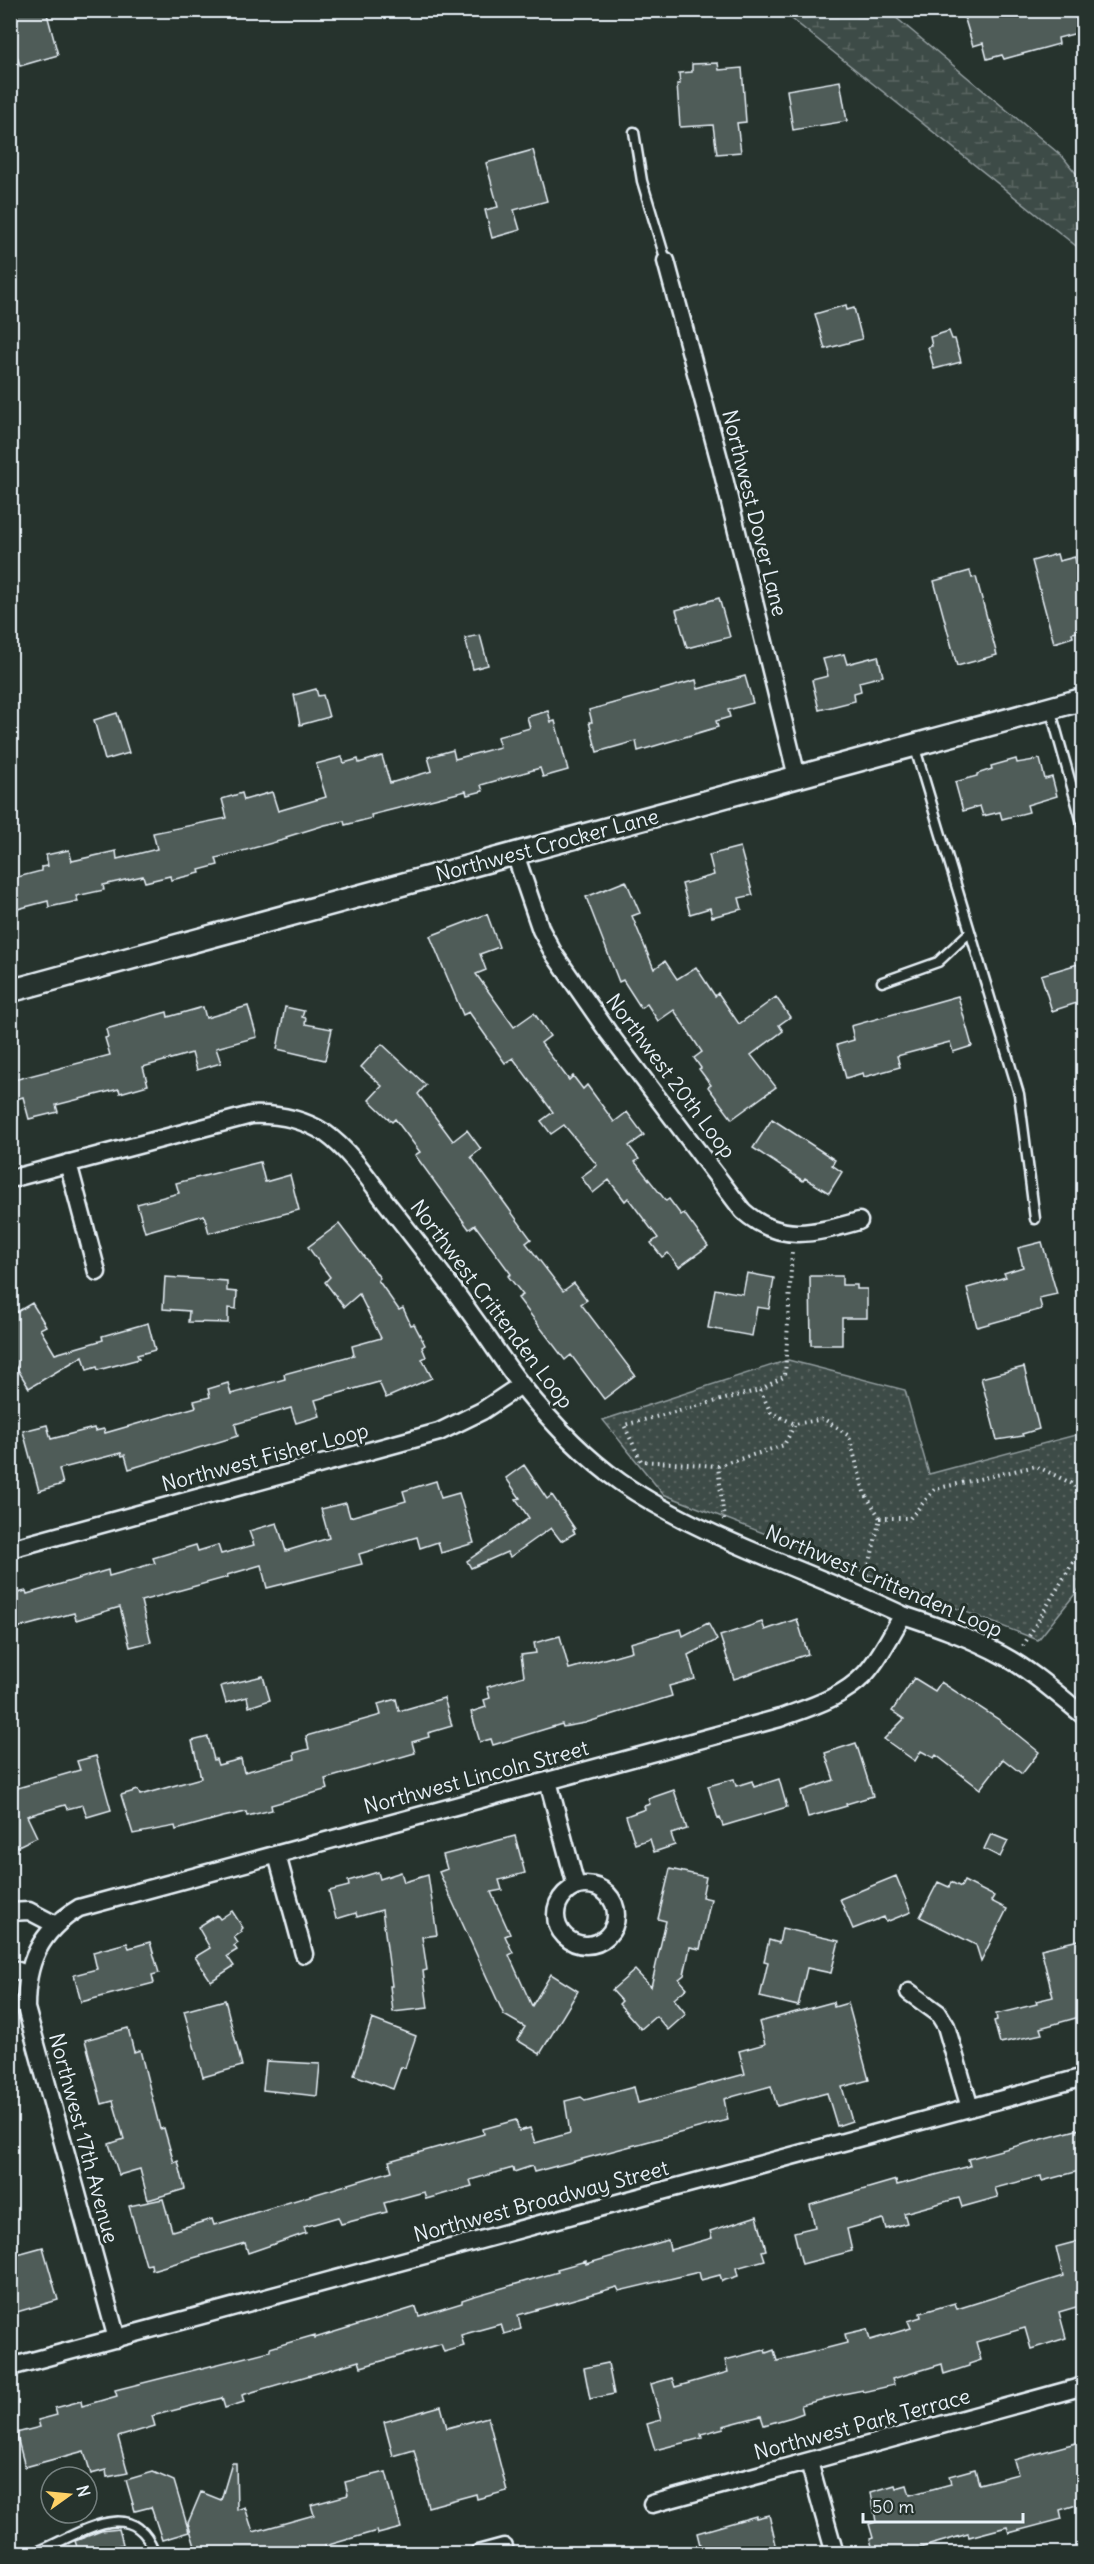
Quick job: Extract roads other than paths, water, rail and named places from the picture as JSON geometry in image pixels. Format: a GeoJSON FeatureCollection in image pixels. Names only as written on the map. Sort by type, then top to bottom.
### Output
{"type":"FeatureCollection","features":[{"type":"Feature","properties":{"kind":"street","name":"Northwest Dover Lane"},"geometry":{"type":"LineString","coordinates":[[666,261],[721,466],[797,777]]}},
{"type":"Feature","properties":{"kind":"street","name":"Northwest Crocker Lane"},"geometry":{"type":"LineString","coordinates":[[10,991],[1083,699]]}},
{"type":"Feature","properties":{"kind":"street","name":"Northwest 20th Loop"},"geometry":{"type":"LineString","coordinates":[[515,854],[541,930],[554,954],[608,1032],[743,1211],[767,1228],[793,1233],[818,1232],[859,1221]]}},
{"type":"Feature","properties":{"kind":"street","name":"Northwest Crittenden Loop"},"geometry":{"type":"LineString","coordinates":[[10,1179],[251,1115],[279,1116],[313,1126],[356,1163],[464,1305],[521,1385],[555,1424],[611,1475],[672,1514],[903,1615],[947,1631],[1014,1662],[1083,1716]]}},
{"type":"Feature","properties":{"kind":"street"},"geometry":{"type":"LineString","coordinates":[[68,1163],[97,1272]]}},
{"type":"Feature","properties":{"kind":"street","name":"Northwest Fisher Loop"},"geometry":{"type":"LineString","coordinates":[[10,1549],[439,1432],[482,1411],[521,1385]]}},
{"type":"Feature","properties":{"kind":"street","name":"Northwest Lincoln Street"},"geometry":{"type":"LineString","coordinates":[[38,1948],[56,1925],[79,1908],[780,1718],[829,1700],[866,1674],[903,1615]]}},
{"type":"Feature","properties":{"kind":"street"},"geometry":{"type":"LineString","coordinates":[[548,1781],[576,1886]]}},
{"type":"Feature","properties":{"kind":"street"},"geometry":{"type":"LineString","coordinates":[[277,1855],[304,1954]]}},
{"type":"Feature","properties":{"kind":"street"},"geometry":{"type":"LineString","coordinates":[[10,1912],[29,1911],[56,1925]]}},
{"type":"Feature","properties":{"kind":"street","name":"Northwest 17th Avenue"},"geometry":{"type":"LineString","coordinates":[[38,1948],[28,1975],[26,2008],[117,2339]]}},
{"type":"Feature","properties":{"kind":"street"},"geometry":{"type":"LineString","coordinates":[[10,1968],[28,1975]]}},
{"type":"Feature","properties":{"kind":"street"},"geometry":{"type":"LineString","coordinates":[[909,1992],[938,2013],[946,2026],[970,2108]]}},
{"type":"Feature","properties":{"kind":"street","name":"Northwest Broadway Street"},"geometry":{"type":"LineString","coordinates":[[10,2367],[1083,2077]]}},
{"type":"Feature","properties":{"kind":"street","name":"Northwest Park Terrace"},"geometry":{"type":"LineString","coordinates":[[652,2504],[1083,2386]]}},
{"type":"Feature","properties":{"kind":"street"},"geometry":{"type":"LineString","coordinates":[[809,2462],[834,2553]]}},
{"type":"Feature","properties":{"kind":"street"},"geometry":{"type":"LineString","coordinates":[[478,2553],[504,2547]]}},
{"type":"Feature","properties":{"kind":"lane"},"geometry":{"type":"LineString","coordinates":[[634,132],[642,181],[666,261]]}},
{"type":"Feature","properties":{"kind":"lane"},"geometry":{"type":"LineString","coordinates":[[1050,708],[1083,830]]}},
{"type":"Feature","properties":{"kind":"lane"},"geometry":{"type":"LineString","coordinates":[[914,745],[1018,1094],[1035,1219]]}},
{"type":"Feature","properties":{"kind":"lane"},"geometry":{"type":"LineString","coordinates":[[882,982],[938,962],[970,932]]}},
{"type":"Feature","properties":{"kind":"lane"},"geometry":{"type":"LineString","coordinates":[[31,2553],[75,2532],[114,2520],[132,2523],[144,2532],[155,2553]]}}]}
